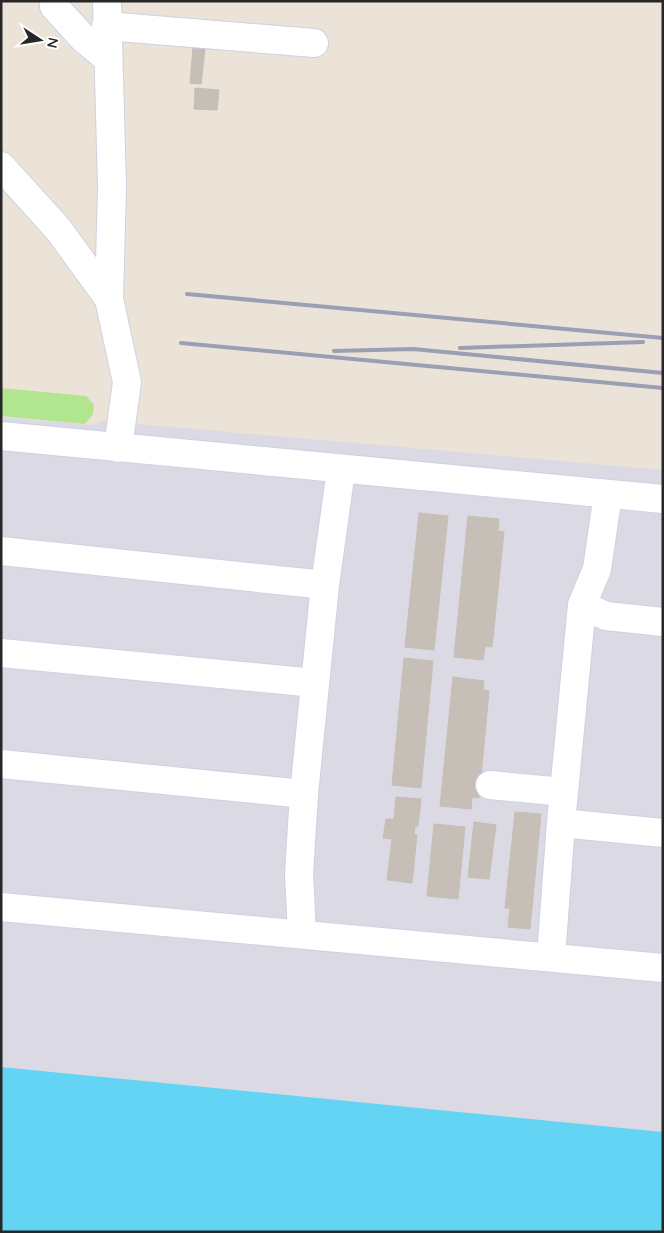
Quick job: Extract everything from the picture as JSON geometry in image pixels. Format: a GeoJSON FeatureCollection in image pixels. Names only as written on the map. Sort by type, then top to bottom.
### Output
{"type":"FeatureCollection","features":[{"type":"Feature","properties":{"kind":"lane"},"geometry":{"type":"LineString","coordinates":[[52,3],[84,39],[108,59]]}},
{"type":"Feature","properties":{"kind":"lane"},"geometry":{"type":"LineString","coordinates":[[118,448],[127,382],[109,298],[110,150],[107,14],[314,43]]}},
{"type":"Feature","properties":{"kind":"lane"},"geometry":{"type":"LineString","coordinates":[[1,166],[58,229],[109,298]]}},
{"type":"Feature","properties":{"kind":"lane"},"geometry":{"type":"LineString","coordinates":[[1,436],[341,470],[663,499]]}},
{"type":"Feature","properties":{"kind":"lane"},"geometry":{"type":"LineString","coordinates":[[302,933],[299,874],[304,794],[325,585],[341,470]]}},
{"type":"Feature","properties":{"kind":"lane"},"geometry":{"type":"LineString","coordinates":[[551,958],[561,823],[582,605],[596,569],[608,494]]}},
{"type":"Feature","properties":{"kind":"lane"},"geometry":{"type":"LineString","coordinates":[[1,552],[325,585]]}},
{"type":"Feature","properties":{"kind":"lane"},"geometry":{"type":"LineString","coordinates":[[582,605],[606,616],[663,622]]}},
{"type":"Feature","properties":{"kind":"lane"},"geometry":{"type":"LineString","coordinates":[[1,653],[315,683]]}},
{"type":"Feature","properties":{"kind":"lane"},"geometry":{"type":"LineString","coordinates":[[1,764],[304,794]]}},
{"type":"Feature","properties":{"kind":"lane"},"geometry":{"type":"LineString","coordinates":[[490,785],[564,792]]}},
{"type":"Feature","properties":{"kind":"lane"},"geometry":{"type":"LineString","coordinates":[[561,823],[663,833]]}},
{"type":"Feature","properties":{"kind":"lane"},"geometry":{"type":"LineString","coordinates":[[1,907],[302,933],[663,968]]}},
{"type":"Feature","properties":{"kind":"shaded area"},"geometry":{"type":"Polygon","coordinates":[[[1,417],[92,425],[103,421],[663,470],[663,1132],[1,1067],[1,417]]]}},
{"type":"Feature","properties":{"kind":"green space"},"geometry":{"type":"Polygon","coordinates":[[[1,388],[86,396],[94,405],[93,414],[85,424],[1,416],[1,388]]]}},
{"type":"Feature","properties":{"kind":"water"},"geometry":{"type":"Polygon","coordinates":[[[1,1067],[663,1132],[663,1232],[1,1232],[1,1067]]]}},
{"type":"Feature","properties":{"kind":"building"},"geometry":{"type":"Polygon","coordinates":[[[193,48],[205,49],[201,84],[190,83],[193,48]]]}},
{"type":"Feature","properties":{"kind":"building"},"geometry":{"type":"Polygon","coordinates":[[[195,88],[219,90],[217,110],[194,109],[195,88]]]}},
{"type":"Feature","properties":{"kind":"building"},"geometry":{"type":"Polygon","coordinates":[[[419,513],[448,516],[434,650],[405,647],[419,513]]]}},
{"type":"Feature","properties":{"kind":"building"},"geometry":{"type":"Polygon","coordinates":[[[468,516],[499,519],[498,531],[504,532],[492,647],[485,646],[483,660],[454,657],[468,516]]]}},
{"type":"Feature","properties":{"kind":"building"},"geometry":{"type":"Polygon","coordinates":[[[404,658],[433,661],[421,788],[392,785],[404,658]]]}},
{"type":"Feature","properties":{"kind":"building"},"geometry":{"type":"Polygon","coordinates":[[[453,677],[484,681],[483,690],[489,691],[479,798],[472,797],[471,809],[440,806],[453,677]]]}},
{"type":"Feature","properties":{"kind":"building"},"geometry":{"type":"Polygon","coordinates":[[[396,797],[421,799],[418,826],[415,826],[414,834],[417,835],[412,883],[387,880],[392,839],[383,838],[386,819],[394,819],[396,797]]]}},
{"type":"Feature","properties":{"kind":"building"},"geometry":{"type":"Polygon","coordinates":[[[515,812],[541,814],[530,929],[508,927],[510,908],[505,908],[515,812]]]}},
{"type":"Feature","properties":{"kind":"building"},"geometry":{"type":"Polygon","coordinates":[[[474,822],[496,825],[489,879],[468,877],[474,822]]]}},
{"type":"Feature","properties":{"kind":"building"},"geometry":{"type":"Polygon","coordinates":[[[434,824],[465,827],[458,899],[427,896],[434,824]]]}},
{"type":"Feature","properties":{"kind":"railway"},"geometry":{"type":"LineString","coordinates":[[187,294],[663,338]]}},
{"type":"Feature","properties":{"kind":"railway"},"geometry":{"type":"LineString","coordinates":[[460,348],[643,342]]}},
{"type":"Feature","properties":{"kind":"railway"},"geometry":{"type":"LineString","coordinates":[[181,343],[663,388]]}},
{"type":"Feature","properties":{"kind":"railway"},"geometry":{"type":"LineString","coordinates":[[334,351],[413,349],[663,373]]}}]}
